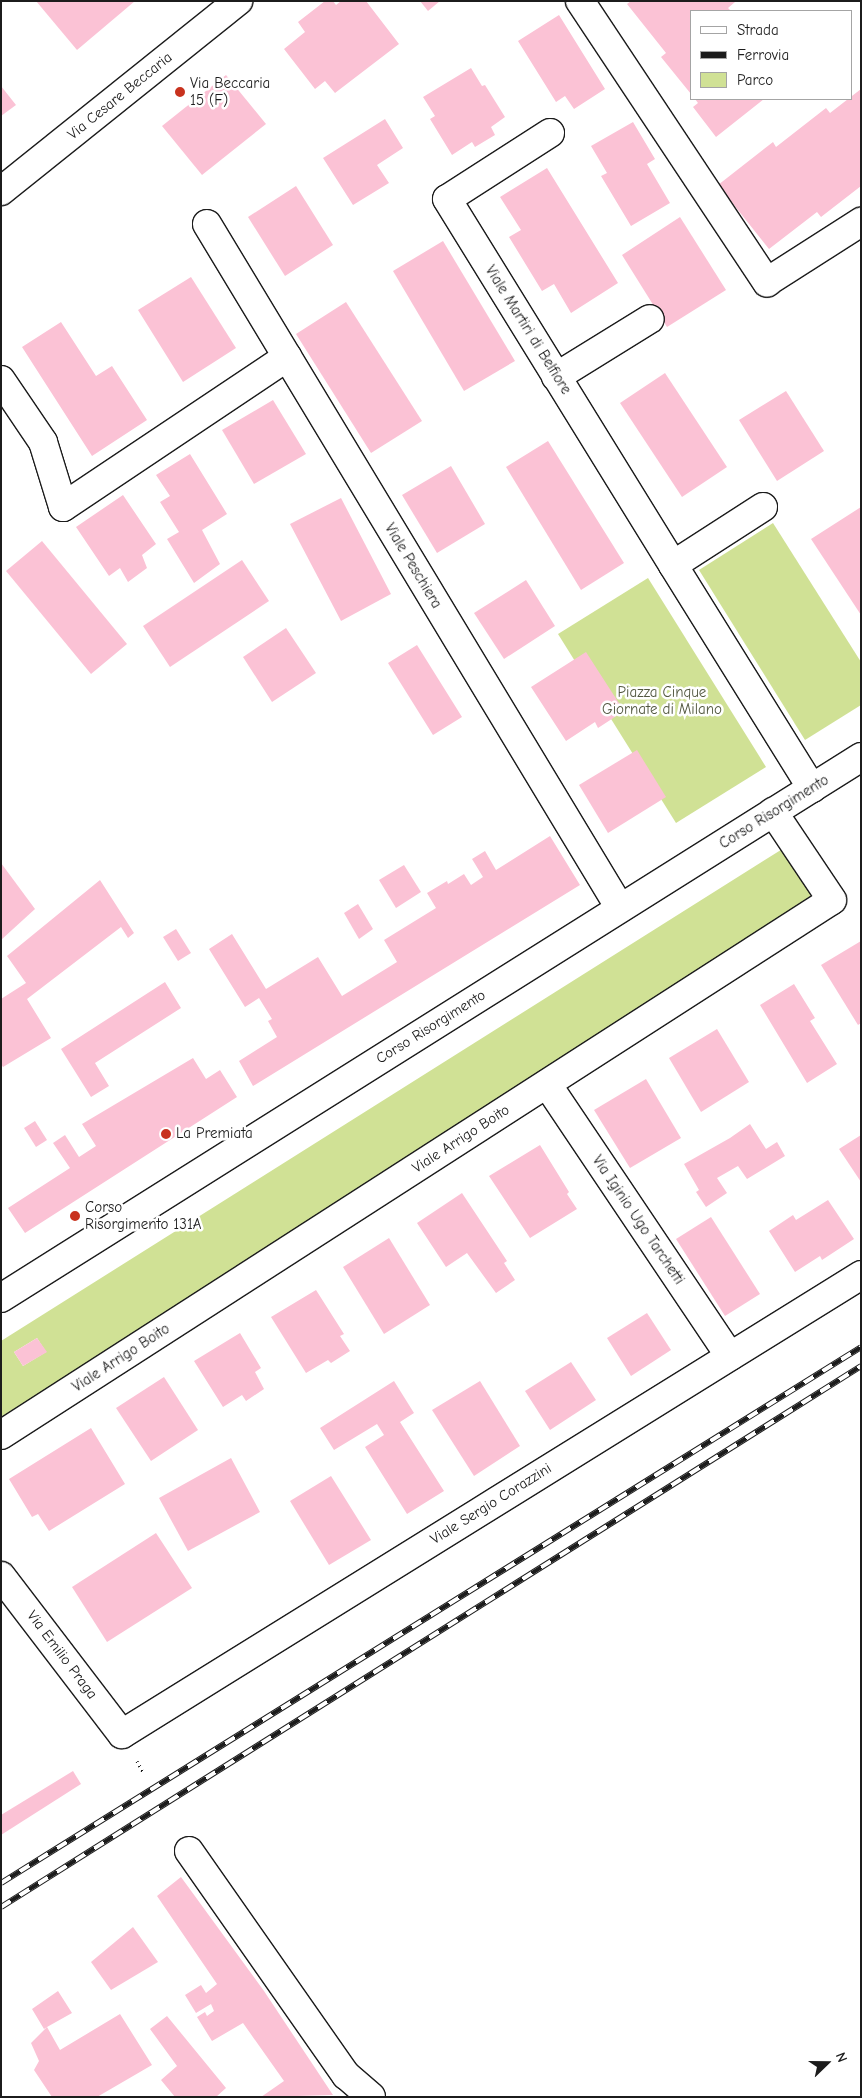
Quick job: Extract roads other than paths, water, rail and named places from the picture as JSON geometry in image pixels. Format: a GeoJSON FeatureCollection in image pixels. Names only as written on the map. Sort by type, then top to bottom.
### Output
{"type":"FeatureCollection","features":[{"type":"Feature","properties":{"kind":"street","name":"Via Cesare Beccaria"},"geometry":{"type":"LineString","coordinates":[[1,191],[238,1]]}},
{"type":"Feature","properties":{"kind":"street"},"geometry":{"type":"LineString","coordinates":[[580,1],[766,282],[861,222]]}},
{"type":"Feature","properties":{"kind":"street","name":"Viale Martiri di Belfiore"},"geometry":{"type":"LineString","coordinates":[[550,133],[447,199],[673,565]]}},
{"type":"Feature","properties":{"kind":"street","name":"Viale Peschiera"},"geometry":{"type":"LineString","coordinates":[[206,224],[620,908]]}},
{"type":"Feature","properties":{"kind":"street"},"geometry":{"type":"LineString","coordinates":[[556,377],[650,319]]}},
{"type":"Feature","properties":{"kind":"street"},"geometry":{"type":"LineString","coordinates":[[1,380],[43,442],[63,507],[287,357]]}},
{"type":"Feature","properties":{"kind":"street"},"geometry":{"type":"LineString","coordinates":[[763,507],[673,565],[812,788]]}},
{"type":"Feature","properties":{"kind":"street","name":"Corso Risorgimento"},"geometry":{"type":"LineString","coordinates":[[1,1298],[861,757]]}},
{"type":"Feature","properties":{"kind":"street","name":"Viale Arrigo Boito"},"geometry":{"type":"LineString","coordinates":[[1,1435],[832,900],[772,812]]}},
{"type":"Feature","properties":{"kind":"street","name":"Via Iginio Ugo Tarchetti"},"geometry":{"type":"LineString","coordinates":[[547,1084],[730,1356]]}},
{"type":"Feature","properties":{"kind":"street","name":"Viale Sergio Corazzini"},"geometry":{"type":"LineString","coordinates":[[122,1734],[861,1275]]}},
{"type":"Feature","properties":{"kind":"street","name":"Via Emilio Praga"},"geometry":{"type":"LineString","coordinates":[[1,1576],[122,1734]]}},
{"type":"Feature","properties":{"kind":"street"},"geometry":{"type":"LineString","coordinates":[[189,1851],[346,2075],[371,2097]]}},
{"type":"Feature","properties":{"kind":"railway"},"geometry":{"type":"LineString","coordinates":[[1,1883],[861,1347]]}},
{"type":"Feature","properties":{"kind":"railway"},"geometry":{"type":"LineString","coordinates":[[1,1907],[861,1366]]}},
{"type":"Feature","properties":{"kind":"place","name":"Via Beccaria 15 (F)"},"geometry":{"type":"Point","coordinates":[180,92]}},
{"type":"Feature","properties":{"kind":"place","name":"La Premiata"},"geometry":{"type":"Point","coordinates":[166,1134]}},
{"type":"Feature","properties":{"kind":"place","name":"Corso Risorgimento 131A"},"geometry":{"type":"Point","coordinates":[75,1216]}},
{"type":"Feature","properties":{"kind":"park label","name":"Piazza Cinque Giornate di Milano"},"geometry":{"type":"Point","coordinates":[662,700]}}]}
